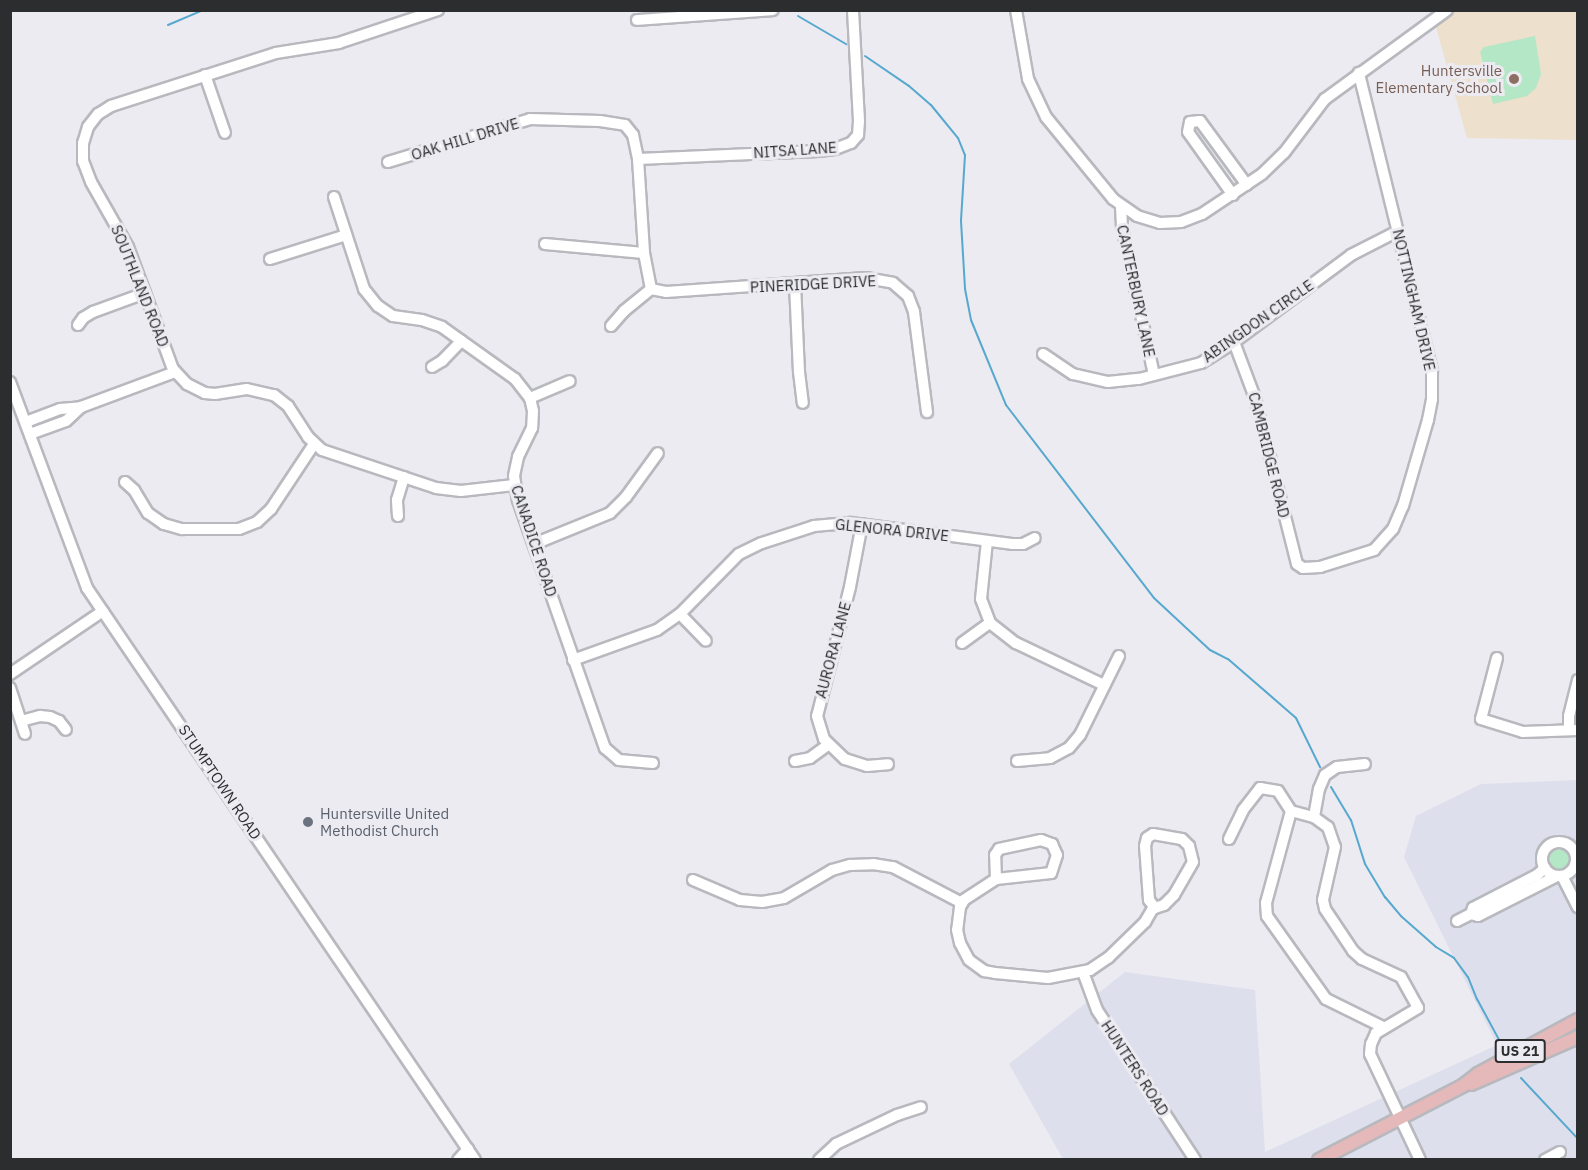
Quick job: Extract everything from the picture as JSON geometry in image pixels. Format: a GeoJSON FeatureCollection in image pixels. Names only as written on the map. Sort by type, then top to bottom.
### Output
{"type":"FeatureCollection","features":[{"type":"Feature","properties":{"kind":"main road","name":"US 21"},"geometry":{"type":"LineString","coordinates":[[1319,1160],[1464,1085],[1478,1074],[1578,1020]]}},
{"type":"Feature","properties":{"kind":"main road","name":"US 21"},"geometry":{"type":"LineString","coordinates":[[1464,1085],[1481,1081],[1578,1037]]}},
{"type":"Feature","properties":{"kind":"street","name":"SOUTHLAND ROAD"},"geometry":{"type":"LineString","coordinates":[[175,372],[121,230],[87,172],[82,151],[85,135],[93,120],[111,106],[205,75],[285,50],[339,43],[438,10]]}},
{"type":"Feature","properties":{"kind":"street"},"geometry":{"type":"LineString","coordinates":[[637,20],[773,10]]}},
{"type":"Feature","properties":{"kind":"street","name":"NITSA LANE"},"geometry":{"type":"LineString","coordinates":[[638,159],[819,151],[835,149],[851,143],[858,135],[859,121],[853,10]]}},
{"type":"Feature","properties":{"kind":"street"},"geometry":{"type":"LineString","coordinates":[[1016,10],[1028,78],[1039,105],[1078,158],[1121,207],[1152,222],[1172,223],[1202,213],[1233,195],[1277,162],[1325,99],[1447,10]]}},
{"type":"Feature","properties":{"kind":"street","name":"NOTTINGHAM DRIVE"},"geometry":{"type":"LineString","coordinates":[[1301,568],[1320,567],[1357,556],[1374,550],[1384,541],[1400,515],[1431,407],[1432,371],[1359,74]]}},
{"type":"Feature","properties":{"kind":"street"},"geometry":{"type":"LineString","coordinates":[[205,75],[225,133]]}},
{"type":"Feature","properties":{"kind":"street","name":"OAK HILL DRIVE"},"geometry":{"type":"LineString","coordinates":[[388,162],[522,121],[553,118],[625,125],[633,135],[638,159],[644,253],[651,289]]}},
{"type":"Feature","properties":{"kind":"street"},"geometry":{"type":"LineString","coordinates":[[1233,195],[1188,132],[1190,122],[1200,121],[1247,185]]}},
{"type":"Feature","properties":{"kind":"street"},"geometry":{"type":"LineString","coordinates":[[334,197],[364,289],[378,306],[399,317],[432,322],[514,379],[530,398],[570,381]]}},
{"type":"Feature","properties":{"kind":"street","name":"CANTERBURY LANE"},"geometry":{"type":"LineString","coordinates":[[1121,207],[1122,227],[1154,375]]}},
{"type":"Feature","properties":{"kind":"street","name":"ABINGDON CIRCLE"},"geometry":{"type":"LineString","coordinates":[[1043,354],[1066,370],[1094,381],[1122,382],[1201,363],[1234,342],[1351,255],[1398,231]]}},
{"type":"Feature","properties":{"kind":"street"},"geometry":{"type":"LineString","coordinates":[[270,259],[346,235]]}},
{"type":"Feature","properties":{"kind":"street"},"geometry":{"type":"LineString","coordinates":[[545,244],[644,253]]}},
{"type":"Feature","properties":{"kind":"street","name":"PINERIDGE DRIVE"},"geometry":{"type":"LineString","coordinates":[[651,289],[666,292],[876,279],[893,283],[905,292],[911,303],[918,331],[927,412]]}},
{"type":"Feature","properties":{"kind":"street"},"geometry":{"type":"LineString","coordinates":[[795,284],[799,372],[803,404]]}},
{"type":"Feature","properties":{"kind":"street"},"geometry":{"type":"LineString","coordinates":[[610,326],[651,289]]}},
{"type":"Feature","properties":{"kind":"street"},"geometry":{"type":"LineString","coordinates":[[78,325],[83,318],[93,312],[145,293]]}},
{"type":"Feature","properties":{"kind":"street"},"geometry":{"type":"LineString","coordinates":[[432,367],[442,361],[461,340]]}},
{"type":"Feature","properties":{"kind":"street","name":"CAMBRIDGE ROAD"},"geometry":{"type":"LineString","coordinates":[[1234,342],[1251,384],[1295,562],[1301,568]]}},
{"type":"Feature","properties":{"kind":"street"},"geometry":{"type":"LineString","coordinates":[[26,422],[60,409],[81,407],[175,372],[187,384],[205,393],[225,393],[247,389],[274,395],[288,406],[314,444],[331,455],[449,490],[514,485]]}},
{"type":"Feature","properties":{"kind":"street","name":"STUMPTOWN ROAD"},"geometry":{"type":"LineString","coordinates":[[10,382],[81,573],[102,611],[475,1160]]}},
{"type":"Feature","properties":{"kind":"street","name":"CANADICE ROAD"},"geometry":{"type":"LineString","coordinates":[[530,398],[534,420],[515,465],[514,485],[573,660],[608,753],[628,762],[653,763]]}},
{"type":"Feature","properties":{"kind":"street"},"geometry":{"type":"LineString","coordinates":[[30,434],[66,421],[81,407]]}},
{"type":"Feature","properties":{"kind":"street"},"geometry":{"type":"LineString","coordinates":[[125,482],[134,490],[148,513],[164,524],[182,529],[239,529],[257,522],[271,509],[314,444]]}},
{"type":"Feature","properties":{"kind":"street"},"geometry":{"type":"LineString","coordinates":[[534,544],[610,513],[626,497],[658,453]]}},
{"type":"Feature","properties":{"kind":"street"},"geometry":{"type":"LineString","coordinates":[[398,516],[397,500],[404,477]]}},
{"type":"Feature","properties":{"kind":"street","name":"GLENORA DRIVE"},"geometry":{"type":"LineString","coordinates":[[573,660],[657,630],[680,614],[732,559],[744,551],[814,526],[840,522],[1023,544],[1035,538]]}},
{"type":"Feature","properties":{"kind":"street","name":"AURORA LANE"},"geometry":{"type":"LineString","coordinates":[[828,745],[818,725],[818,704],[850,587],[862,524]]}},
{"type":"Feature","properties":{"kind":"street"},"geometry":{"type":"LineString","coordinates":[[987,541],[981,599],[990,623],[1016,643],[1104,685]]}},
{"type":"Feature","properties":{"kind":"street"},"geometry":{"type":"LineString","coordinates":[[10,674],[102,611]]}},
{"type":"Feature","properties":{"kind":"street"},"geometry":{"type":"LineString","coordinates":[[680,614],[706,641]]}},
{"type":"Feature","properties":{"kind":"street"},"geometry":{"type":"LineString","coordinates":[[962,643],[990,623]]}},
{"type":"Feature","properties":{"kind":"street"},"geometry":{"type":"LineString","coordinates":[[1017,761],[1050,758],[1069,748],[1080,735],[1119,656]]}},
{"type":"Feature","properties":{"kind":"street"},"geometry":{"type":"LineString","coordinates":[[1497,658],[1481,719],[1523,732],[1573,730],[1569,716],[1578,680]]}},
{"type":"Feature","properties":{"kind":"street"},"geometry":{"type":"LineString","coordinates":[[10,688],[25,735]]}},
{"type":"Feature","properties":{"kind":"street"},"geometry":{"type":"LineString","coordinates":[[21,721],[40,716],[50,717],[58,721],[66,730]]}},
{"type":"Feature","properties":{"kind":"street"},"geometry":{"type":"LineString","coordinates":[[795,761],[810,758],[828,745],[845,759],[863,766],[888,764]]}},
{"type":"Feature","properties":{"kind":"street"},"geometry":{"type":"LineString","coordinates":[[1314,817],[1319,789],[1325,775],[1337,767],[1365,764]]}},
{"type":"Feature","properties":{"kind":"street"},"geometry":{"type":"LineString","coordinates":[[1229,839],[1243,810],[1260,788],[1278,791],[1291,811],[1314,817],[1328,827],[1335,847],[1323,900],[1325,909],[1353,951],[1362,959],[1401,977],[1418,1008],[1376,1033],[1370,1054],[1420,1160]]}},
{"type":"Feature","properties":{"kind":"street"},"geometry":{"type":"LineString","coordinates":[[1291,811],[1266,903],[1267,916],[1326,999],[1383,1027]]}},
{"type":"Feature","properties":{"kind":"street"},"geometry":{"type":"LineString","coordinates":[[996,879],[995,855],[999,849],[1041,840],[1052,844],[1055,848],[1057,861],[1051,873],[996,879],[978,889],[962,903],[957,920],[957,937],[963,952],[977,967],[994,973],[1048,978],[1083,972],[1108,958],[1145,922],[1153,908],[1164,905],[1174,895],[1191,868],[1191,852],[1182,839],[1153,834],[1146,842],[1149,900],[1153,908]]}},
{"type":"Feature","properties":{"kind":"street"},"geometry":{"type":"LineString","coordinates":[[1545,868],[1544,853],[1552,844],[1560,842],[1575,850],[1570,872],[1578,906]]}},
{"type":"Feature","properties":{"kind":"street"},"geometry":{"type":"LineString","coordinates":[[693,880],[740,900],[762,902],[784,898],[832,870],[850,864],[873,864],[893,867],[962,903]]}},
{"type":"Feature","properties":{"kind":"street"},"geometry":{"type":"LineString","coordinates":[[1545,868],[1570,872]]}},
{"type":"Feature","properties":{"kind":"street"},"geometry":{"type":"LineString","coordinates":[[1471,914],[1473,908],[1537,875],[1545,868]]}},
{"type":"Feature","properties":{"kind":"street"},"geometry":{"type":"LineString","coordinates":[[1457,921],[1471,914],[1478,915],[1570,872]]}},
{"type":"Feature","properties":{"kind":"street","name":"HUNTERS ROAD"},"geometry":{"type":"LineString","coordinates":[[1083,972],[1097,1010],[1195,1160]]}},
{"type":"Feature","properties":{"kind":"street"},"geometry":{"type":"LineString","coordinates":[[819,1160],[836,1144],[897,1115],[921,1107]]}},
{"type":"Feature","properties":{"kind":"street"},"geometry":{"type":"LineString","coordinates":[[458,1160],[468,1149]]}},
{"type":"Feature","properties":{"kind":"street"},"geometry":{"type":"LineString","coordinates":[[1545,1160],[1560,1152]]}},
{"type":"Feature","properties":{"kind":"shaded area","name":"Huntersville Elementary School"},"geometry":{"type":"Polygon","coordinates":[[[1447,11],[1577,11],[1577,140],[1467,138],[1434,20],[1447,11]]]}},
{"type":"Feature","properties":{"kind":"shaded area"},"geometry":{"type":"Polygon","coordinates":[[[1577,780],[1577,1159],[1063,1159],[1009,1064],[1125,972],[1255,990],[1265,1152],[1497,1045],[1404,857],[1416,816],[1481,784],[1577,780]]]}},
{"type":"Feature","properties":{"kind":"green space"},"geometry":{"type":"Polygon","coordinates":[[[1535,36],[1541,74],[1536,88],[1527,96],[1493,104],[1480,52],[1484,47],[1535,36]]]}},
{"type":"Feature","properties":{"kind":"green space"},"geometry":{"type":"Polygon","coordinates":[[[1559,843],[1571,847],[1575,859],[1571,871],[1559,875],[1547,871],[1543,859],[1547,847],[1559,843]]]}},
{"type":"Feature","properties":{"kind":"waterway"},"geometry":{"type":"LineString","coordinates":[[168,25],[203,10]]}},
{"type":"Feature","properties":{"kind":"waterway"},"geometry":{"type":"LineString","coordinates":[[798,16],[846,44]]}},
{"type":"Feature","properties":{"kind":"waterway"},"geometry":{"type":"LineString","coordinates":[[865,56],[909,86],[931,105],[958,138],[965,155],[961,221],[965,289],[971,320],[1006,405],[1154,598],[1210,650],[1228,659],[1296,718],[1320,767]]}},
{"type":"Feature","properties":{"kind":"waterway"},"geometry":{"type":"LineString","coordinates":[[1331,787],[1351,820],[1365,864],[1385,897],[1402,917],[1436,947],[1454,958],[1468,977],[1503,1047]]}},
{"type":"Feature","properties":{"kind":"waterway"},"geometry":{"type":"LineString","coordinates":[[1521,1078],[1578,1139]]}},
{"type":"Feature","properties":{"kind":"place","name":"Huntersville Elementary School"},"geometry":{"type":"Point","coordinates":[1514,79]}},
{"type":"Feature","properties":{"kind":"place","name":"Huntersville United Methodist Church"},"geometry":{"type":"Point","coordinates":[308,822]}}]}
